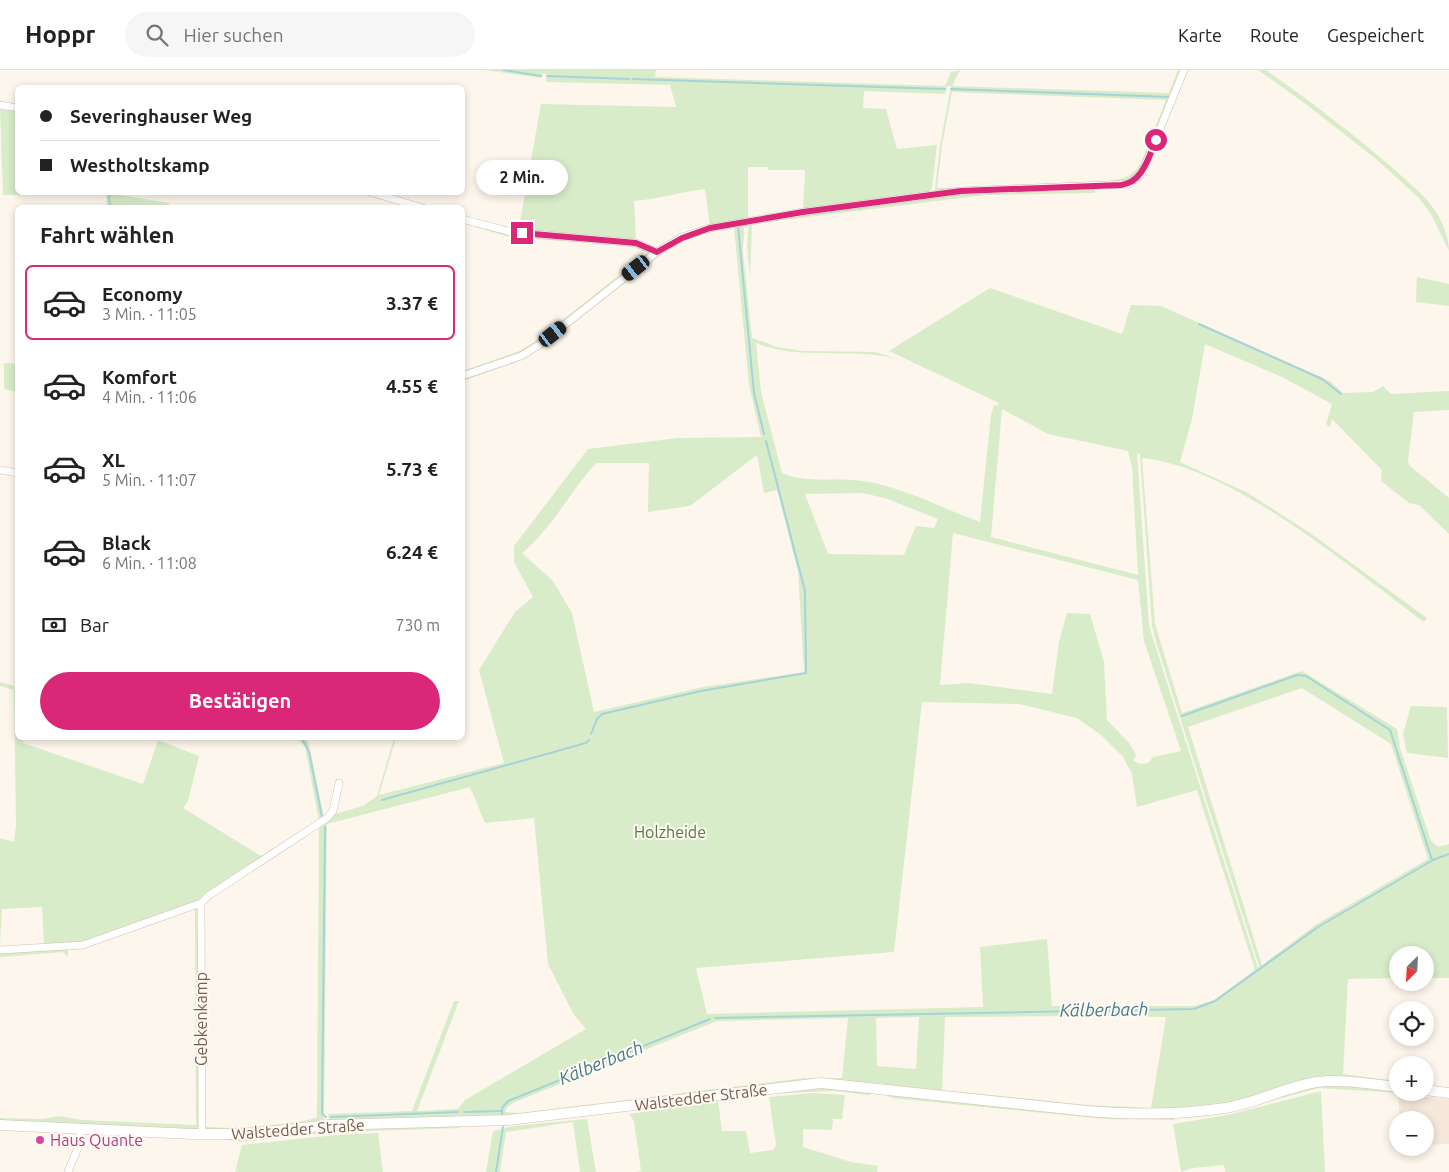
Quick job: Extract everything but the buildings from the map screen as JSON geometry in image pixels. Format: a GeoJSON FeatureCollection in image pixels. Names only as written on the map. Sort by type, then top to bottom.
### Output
{"type":"FeatureCollection","features":[{"type":"Feature","properties":{"kind":"main road","name":"Walstedder Straße"},"geometry":{"type":"LineString","coordinates":[[0,1125],[202,1134],[251,1134],[328,1125],[508,1120],[821,1083],[1128,1114],[1173,1114],[1226,1108],[1318,1082],[1336,1081],[1389,1086]]}},
{"type":"Feature","properties":{"kind":"main road"},"geometry":{"type":"LineString","coordinates":[[1434,1091],[1449,1093]]}},
{"type":"Feature","properties":{"kind":"street"},"geometry":{"type":"LineString","coordinates":[[465,375],[521,356],[539,345],[657,252],[682,238],[710,228],[793,214],[961,191],[1129,184],[1142,172],[1184,70]]}},
{"type":"Feature","properties":{"kind":"street"},"geometry":{"type":"LineString","coordinates":[[0,105],[15,108]]}},
{"type":"Feature","properties":{"kind":"street"},"geometry":{"type":"LineString","coordinates":[[380,195],[413,205]]}},
{"type":"Feature","properties":{"kind":"street"},"geometry":{"type":"LineString","coordinates":[[465,219],[511,232],[636,243],[657,252]]}},
{"type":"Feature","properties":{"kind":"street"},"geometry":{"type":"LineString","coordinates":[[0,470],[15,472]]}},
{"type":"Feature","properties":{"kind":"street"},"geometry":{"type":"LineString","coordinates":[[0,950],[83,944],[201,903],[208,896],[327,818],[333,810],[339,783]]}},
{"type":"Feature","properties":{"kind":"street","name":"Gebkenkamp"},"geometry":{"type":"LineString","coordinates":[[201,903],[202,1134]]}},
{"type":"Feature","properties":{"kind":"street"},"geometry":{"type":"LineString","coordinates":[[68,1172],[82,1129]]}},
{"type":"Feature","properties":{"kind":"shaded area"},"geometry":{"type":"Polygon","coordinates":[[[1434,1097],[1449,1099],[1449,1144],[1434,1145],[1434,1111],[1399,1111],[1398,1101],[1434,1101],[1434,1097]]]}},
{"type":"Feature","properties":{"kind":"green space"},"geometry":{"type":"Polygon","coordinates":[[[485,70],[656,70],[655,77],[945,86],[951,72],[960,70],[952,86],[1169,93],[1178,70],[1182,70],[1142,169],[1128,182],[937,192],[935,188],[940,145],[951,86],[947,86],[945,94],[864,91],[863,108],[886,109],[897,149],[937,145],[932,188],[929,192],[803,211],[805,170],[768,170],[768,167],[748,167],[748,218],[710,226],[705,189],[634,201],[636,241],[523,231],[519,227],[541,104],[676,107],[670,85],[546,82],[547,74],[543,73],[541,78],[485,70]],[[952,92],[942,145],[937,188],[1112,181],[1125,177],[1132,173],[1141,163],[1166,100],[952,92]]]}},
{"type":"Feature","properties":{"kind":"green space"},"geometry":{"type":"Polygon","coordinates":[[[1258,70],[1266,70],[1316,107],[1418,190],[1432,206],[1441,221],[1447,236],[1449,251],[1431,214],[1418,197],[1376,159],[1307,105],[1258,70]]]}},
{"type":"Feature","properties":{"kind":"green space"},"geometry":{"type":"Polygon","coordinates":[[[0,107],[15,110],[15,195],[3,195],[0,107]]]}},
{"type":"Feature","properties":{"kind":"green space"},"geometry":{"type":"Polygon","coordinates":[[[1095,189],[1095,193],[985,195],[752,224],[750,277],[747,246],[749,223],[963,193],[1095,189]]]}},
{"type":"Feature","properties":{"kind":"green space"},"geometry":{"type":"Polygon","coordinates":[[[106,195],[119,195],[169,203],[168,205],[107,205],[106,195]]]}},
{"type":"Feature","properties":{"kind":"green space"},"geometry":{"type":"Polygon","coordinates":[[[465,221],[509,233],[640,245],[650,253],[649,256],[538,343],[521,354],[465,374],[465,370],[519,351],[536,341],[647,253],[634,247],[509,237],[465,224],[465,221]]]}},
{"type":"Feature","properties":{"kind":"green space","name":"Holzheide"},"geometry":{"type":"Polygon","coordinates":[[[740,223],[744,229],[743,252],[752,338],[777,347],[803,351],[875,352],[898,359],[863,354],[791,351],[756,343],[761,392],[782,473],[801,478],[853,480],[878,484],[908,493],[980,522],[991,415],[994,405],[997,406],[999,403],[889,351],[990,288],[1122,334],[1131,305],[1161,306],[1330,381],[1343,393],[1373,392],[1383,386],[1391,394],[1449,391],[1449,410],[1414,412],[1408,461],[1409,465],[1449,498],[1449,534],[1419,505],[1409,503],[1381,481],[1382,470],[1332,419],[1330,427],[1326,424],[1332,404],[1282,377],[1205,344],[1192,419],[1180,462],[1248,493],[1310,533],[1427,618],[1424,622],[1327,549],[1290,523],[1252,500],[1214,480],[1177,465],[1142,458],[1155,624],[1182,713],[1302,671],[1397,729],[1400,748],[1431,841],[1438,847],[1449,844],[1449,978],[1434,978],[1434,946],[1389,946],[1389,978],[1348,979],[1343,1074],[1389,1080],[1389,1083],[1320,1079],[1226,1104],[1151,1111],[1088,1109],[888,1088],[881,1083],[875,1086],[821,1080],[512,1117],[466,1119],[459,1115],[454,1119],[332,1123],[329,1120],[328,1114],[412,1111],[454,1001],[459,1001],[417,1111],[458,1109],[465,1100],[586,1029],[574,1015],[548,964],[534,818],[485,823],[470,787],[327,824],[324,1123],[250,1132],[204,1131],[202,1125],[223,1128],[260,1126],[309,1120],[317,1117],[319,825],[331,815],[363,806],[377,796],[393,740],[395,740],[379,795],[504,763],[479,670],[515,612],[533,597],[514,562],[514,546],[588,449],[678,438],[761,437],[749,385],[734,227],[698,235],[675,244],[540,349],[519,361],[465,380],[465,377],[518,359],[539,349],[673,243],[696,234],[740,223]],[[1002,409],[991,537],[1138,575],[1132,467],[1128,451],[1048,434],[1002,409]],[[1137,453],[1149,626],[1258,968],[1259,966],[1152,625],[1140,454],[1137,453]],[[757,455],[690,506],[648,512],[649,463],[596,463],[552,522],[522,553],[553,581],[572,613],[594,712],[703,687],[804,672],[798,572],[777,490],[764,493],[757,455]],[[862,493],[805,494],[828,554],[904,555],[916,526],[934,528],[938,519],[885,498],[862,493]],[[953,533],[940,685],[969,683],[1052,694],[1059,642],[1067,613],[1090,614],[1104,662],[1107,720],[1130,744],[1136,755],[1133,761],[1141,764],[1148,763],[1153,757],[1181,751],[1144,641],[1138,580],[953,533]],[[1302,688],[1188,727],[1262,965],[1317,924],[1428,859],[1391,744],[1302,688]],[[922,702],[894,952],[696,968],[707,1014],[983,1007],[980,947],[1047,939],[1052,1006],[1195,1006],[1214,1000],[1255,970],[1197,790],[1137,807],[1132,774],[1123,757],[1101,735],[1077,718],[1019,704],[922,702]],[[919,1017],[876,1018],[877,1066],[916,1069],[919,1017]],[[945,1017],[942,1090],[1088,1105],[1151,1108],[1166,1017],[945,1017]],[[848,1018],[717,1021],[515,1102],[507,1107],[505,1112],[520,1113],[805,1078],[842,1078],[848,1018]]]}},
{"type":"Feature","properties":{"kind":"green space"},"geometry":{"type":"Polygon","coordinates":[[[1417,277],[1449,284],[1449,306],[1416,302],[1417,277]]]}},
{"type":"Feature","properties":{"kind":"green space"},"geometry":{"type":"Polygon","coordinates":[[[4,363],[15,364],[15,392],[4,389],[4,363]]]}},
{"type":"Feature","properties":{"kind":"green space"},"geometry":{"type":"Polygon","coordinates":[[[0,682],[14,686],[15,740],[23,740],[23,743],[143,784],[158,740],[199,756],[188,801],[183,808],[261,856],[267,854],[199,901],[82,943],[44,946],[42,907],[2,909],[0,944],[0,838],[14,842],[16,826],[14,690],[0,686],[0,682]]]}},
{"type":"Feature","properties":{"kind":"green space"},"geometry":{"type":"Polygon","coordinates":[[[1411,706],[1447,707],[1448,758],[1407,753],[1403,734],[1411,706]]]}},
{"type":"Feature","properties":{"kind":"green space"},"geometry":{"type":"Polygon","coordinates":[[[299,740],[306,740],[309,744],[324,817],[319,821],[305,747],[299,740]]]}},
{"type":"Feature","properties":{"kind":"green space"},"geometry":{"type":"Polygon","coordinates":[[[198,907],[198,1130],[0,1122],[0,1118],[42,1119],[59,1116],[82,1120],[196,1125],[195,908],[198,907]]]}},
{"type":"Feature","properties":{"kind":"green space"},"geometry":{"type":"Polygon","coordinates":[[[68,948],[68,957],[63,952],[0,957],[0,953],[68,948]]]}},
{"type":"Feature","properties":{"kind":"green space"},"geometry":{"type":"Polygon","coordinates":[[[1337,1084],[1389,1090],[1389,1092],[1319,1088],[1264,1103],[1305,1087],[1337,1084]]]}},
{"type":"Feature","properties":{"kind":"green space"},"geometry":{"type":"Polygon","coordinates":[[[814,1086],[876,1093],[868,1095],[834,1091],[764,1094],[814,1086]]]}},
{"type":"Feature","properties":{"kind":"green space"},"geometry":{"type":"Polygon","coordinates":[[[1321,1091],[1325,1172],[1225,1172],[1224,1165],[1193,1168],[1181,1172],[1173,1124],[1228,1115],[1321,1091]]]}},
{"type":"Feature","properties":{"kind":"green space"},"geometry":{"type":"Polygon","coordinates":[[[814,1093],[845,1095],[842,1119],[833,1119],[832,1130],[803,1129],[803,1147],[851,1162],[878,1166],[877,1172],[636,1172],[641,1171],[634,1121],[629,1114],[718,1101],[722,1131],[746,1131],[750,1153],[773,1150],[776,1145],[769,1097],[814,1093]]]}},
{"type":"Feature","properties":{"kind":"green space"},"geometry":{"type":"Polygon","coordinates":[[[886,1094],[1175,1117],[1175,1120],[1105,1119],[892,1098],[886,1096],[886,1094]]]}},
{"type":"Feature","properties":{"kind":"green space"},"geometry":{"type":"Polygon","coordinates":[[[587,1119],[596,1172],[580,1172],[573,1122],[506,1132],[500,1172],[486,1172],[493,1131],[513,1126],[587,1119]]]}},
{"type":"Feature","properties":{"kind":"green space"},"geometry":{"type":"Polygon","coordinates":[[[459,1125],[459,1128],[335,1132],[241,1142],[222,1139],[320,1130],[459,1125]]]}},
{"type":"Feature","properties":{"kind":"green space"},"geometry":{"type":"Polygon","coordinates":[[[378,1133],[383,1172],[235,1172],[242,1145],[335,1135],[378,1133]]]}},
{"type":"Feature","properties":{"kind":"waterway"},"geometry":{"type":"LineString","coordinates":[[503,70],[541,76]]}},
{"type":"Feature","properties":{"kind":"waterway"},"geometry":{"type":"LineString","coordinates":[[547,76],[629,79]]}},
{"type":"Feature","properties":{"kind":"waterway"},"geometry":{"type":"LineString","coordinates":[[633,79],[945,89]]}},
{"type":"Feature","properties":{"kind":"waterway"},"geometry":{"type":"LineString","coordinates":[[951,89],[1170,97]]}},
{"type":"Feature","properties":{"kind":"waterway"},"geometry":{"type":"LineString","coordinates":[[109,195],[110,205]]}},
{"type":"Feature","properties":{"kind":"waterway"},"geometry":{"type":"LineString","coordinates":[[738,226],[754,393],[764,434]]}},
{"type":"Feature","properties":{"kind":"waterway"},"geometry":{"type":"LineString","coordinates":[[1199,324],[1322,379],[1341,394]]}},
{"type":"Feature","properties":{"kind":"waterway"},"geometry":{"type":"LineString","coordinates":[[591,734],[597,719],[602,714],[701,691],[806,673],[805,591],[766,441]]}},
{"type":"Feature","properties":{"kind":"waterway"},"geometry":{"type":"LineString","coordinates":[[1182,716],[1297,675],[1306,676],[1390,730],[1432,860]]}},
{"type":"Feature","properties":{"kind":"waterway"},"geometry":{"type":"LineString","coordinates":[[303,740],[309,752],[322,817]]}},
{"type":"Feature","properties":{"kind":"waterway"},"geometry":{"type":"LineString","coordinates":[[382,800],[586,743],[589,740]]}},
{"type":"Feature","properties":{"kind":"waterway"},"geometry":{"type":"LineString","coordinates":[[325,827],[322,1114],[326,1117]]}},
{"type":"Feature","properties":{"kind":"waterway","name":"Kälberbach"},"geometry":{"type":"LineString","coordinates":[[715,1018],[1194,1009],[1215,1001],[1318,927],[1433,860],[1449,854]]}},
{"type":"Feature","properties":{"kind":"waterway","name":"Kälberbach"},"geometry":{"type":"LineString","coordinates":[[502,1115],[502,1108],[508,1101],[710,1019]]}},
{"type":"Feature","properties":{"kind":"waterway"},"geometry":{"type":"LineString","coordinates":[[464,1112],[501,1111]]}},
{"type":"Feature","properties":{"kind":"waterway"},"geometry":{"type":"LineString","coordinates":[[331,1117],[458,1112]]}},
{"type":"Feature","properties":{"kind":"waterway","name":"Kälberbach"},"geometry":{"type":"LineString","coordinates":[[496,1172],[503,1127]]}},
{"type":"Feature","properties":{"kind":"place","name":"Haus Quante"},"geometry":{"type":"Point","coordinates":[40,1140]}},
{"type":"Feature","properties":{"kind":"route"},"geometry":{"type":"LineString","coordinates":[[522,233],[636,243],[657,252],[682,238],[710,228],[740,221],[961,191],[1129,184],[1136,180],[1142,172],[1156,140]]}}]}
